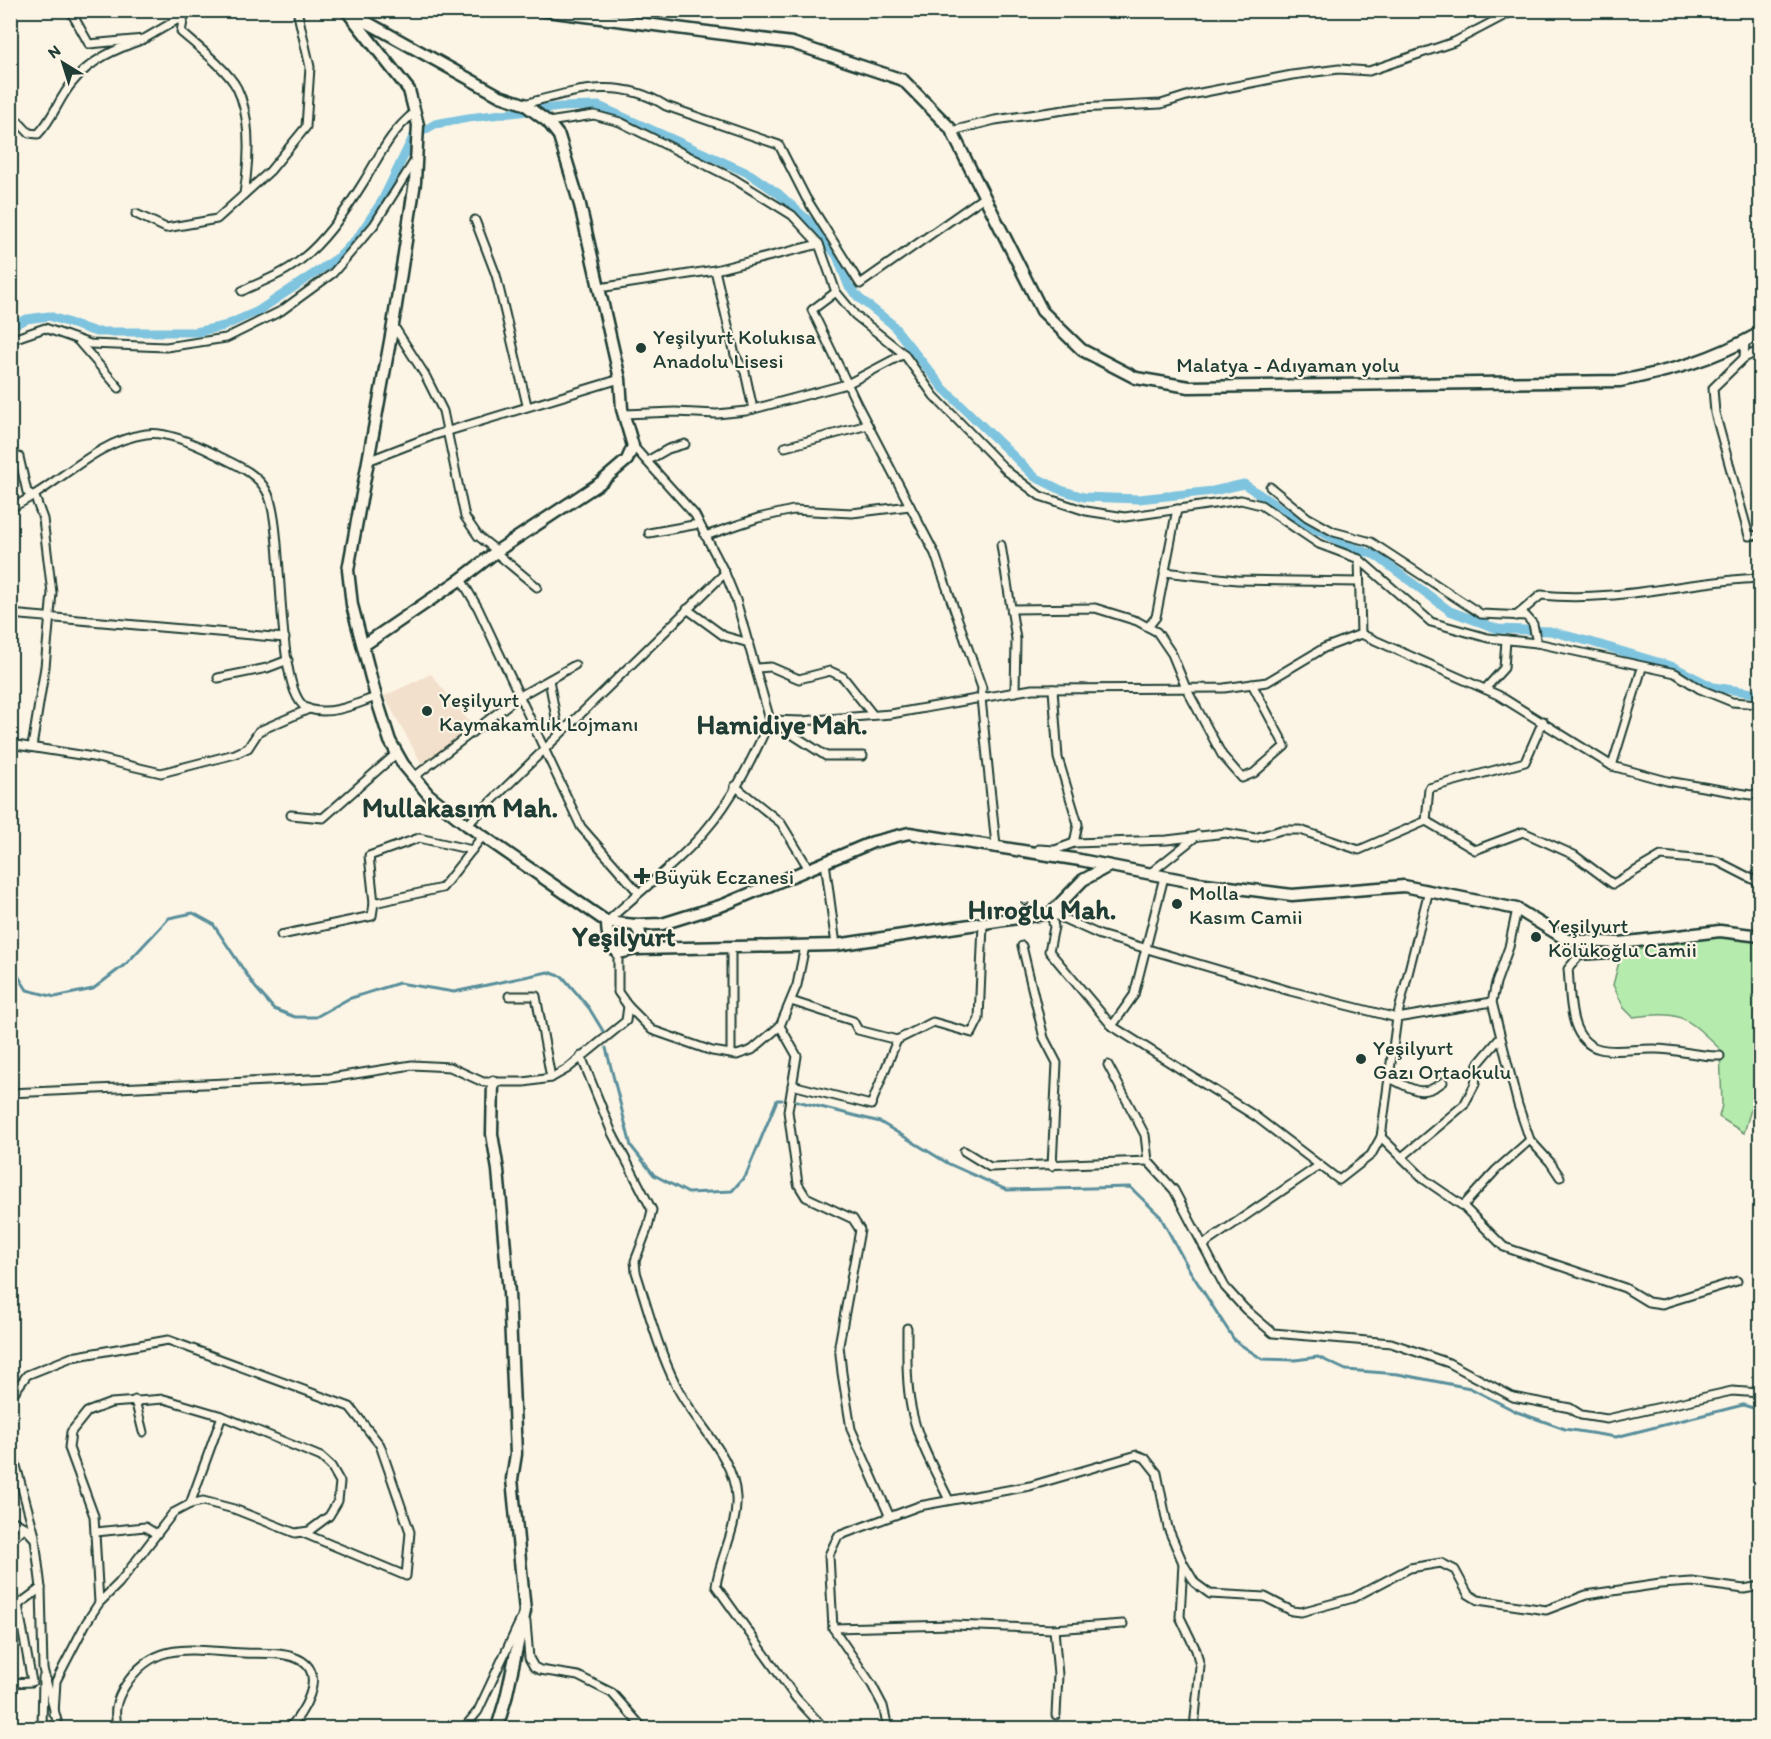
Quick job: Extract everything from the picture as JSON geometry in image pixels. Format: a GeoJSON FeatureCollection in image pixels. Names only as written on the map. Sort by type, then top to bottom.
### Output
{"type":"FeatureCollection","features":[{"type":"Feature","properties":{"kind":"main road"},"geometry":{"type":"LineString","coordinates":[[346,10],[500,96],[526,105],[548,122],[559,136],[599,288],[620,379],[624,414],[633,446],[627,460],[600,483],[496,552],[461,579],[364,645]]}},
{"type":"Feature","properties":{"kind":"main road"},"geometry":{"type":"LineString","coordinates":[[346,10],[409,90],[418,125],[417,157],[393,325],[370,460],[355,521],[348,570],[352,606],[376,697],[397,753],[428,794],[482,837],[607,922],[635,925],[662,924],[692,915],[873,842],[909,833],[1016,849],[1149,874],[1292,895],[1404,886],[1429,890],[1517,909],[1568,940],[1620,943],[1720,931],[1761,936]]}},
{"type":"Feature","properties":{"kind":"main road","name":"Malatya - Adıyaman yolu"},"geometry":{"type":"LineString","coordinates":[[539,10],[792,43],[903,80],[952,131],[1042,311],[1082,350],[1136,378],[1189,387],[1620,381],[1692,364],[1722,354],[1761,333]]}},
{"type":"Feature","properties":{"kind":"main road"},"geometry":{"type":"LineString","coordinates":[[607,922],[607,935],[611,945],[618,953],[637,949],[836,945],[1050,913],[1083,880],[1109,866]]}},
{"type":"Feature","properties":{"kind":"main road"},"geometry":{"type":"LineString","coordinates":[[635,925],[640,933],[637,949]]}},
{"type":"Feature","properties":{"kind":"main road"},"geometry":{"type":"LineString","coordinates":[[493,1082],[492,1134],[498,1170],[509,1293],[516,1454],[512,1479],[525,1611],[497,1728]]}},
{"type":"Feature","properties":{"kind":"street"},"geometry":{"type":"LineString","coordinates":[[70,10],[89,44],[144,39]]}},
{"type":"Feature","properties":{"kind":"street"},"geometry":{"type":"LineString","coordinates":[[176,10],[184,16]]}},
{"type":"Feature","properties":{"kind":"street"},"geometry":{"type":"LineString","coordinates":[[10,113],[29,133],[38,134],[72,83],[89,66],[111,51],[144,39],[194,10]]}},
{"type":"Feature","properties":{"kind":"street"},"geometry":{"type":"LineString","coordinates":[[136,214],[166,228],[217,219],[270,171],[306,127],[310,67],[297,10]]}},
{"type":"Feature","properties":{"kind":"street"},"geometry":{"type":"LineString","coordinates":[[952,131],[994,120],[1078,108],[1161,104],[1190,94],[1292,75],[1339,69],[1369,71],[1454,42],[1515,10]]}},
{"type":"Feature","properties":{"kind":"street"},"geometry":{"type":"LineString","coordinates":[[184,16],[181,32],[237,88],[245,121],[248,156],[243,195]]}},
{"type":"Feature","properties":{"kind":"street"},"geometry":{"type":"LineString","coordinates":[[526,105],[607,87],[628,88],[650,96],[666,106],[778,145],[807,198],[860,284],[984,197]]}},
{"type":"Feature","properties":{"kind":"street"},"geometry":{"type":"LineString","coordinates":[[242,291],[282,273],[303,258],[318,243],[352,200],[390,135],[414,113]]}},
{"type":"Feature","properties":{"kind":"street"},"geometry":{"type":"LineString","coordinates":[[548,122],[594,115],[620,122],[734,179],[792,215],[819,244],[836,292],[855,315],[904,354],[934,396],[1008,472],[1040,496],[1086,511],[1125,517],[1241,500],[1260,505],[1319,544],[1359,559],[1381,576],[1406,603],[1431,622],[1454,630],[1506,640],[1536,639],[1642,668],[1674,673],[1700,689],[1732,702],[1761,704]]}},
{"type":"Feature","properties":{"kind":"street"},"geometry":{"type":"LineString","coordinates":[[10,340],[45,328],[90,344],[166,346],[226,338],[281,311],[333,273],[374,225],[417,157]]}},
{"type":"Feature","properties":{"kind":"street"},"geometry":{"type":"LineString","coordinates":[[475,220],[496,275],[527,405]]}},
{"type":"Feature","properties":{"kind":"street"},"geometry":{"type":"LineString","coordinates":[[599,288],[715,270],[819,244]]}},
{"type":"Feature","properties":{"kind":"street"},"geometry":{"type":"LineString","coordinates":[[715,270],[735,355],[745,372],[753,409]]}},
{"type":"Feature","properties":{"kind":"street"},"geometry":{"type":"LineString","coordinates":[[836,292],[812,310],[847,384],[935,554],[982,688],[981,698],[996,846]]}},
{"type":"Feature","properties":{"kind":"street"},"geometry":{"type":"LineString","coordinates":[[393,325],[425,375],[443,411],[449,431],[465,517],[478,536],[537,587]]}},
{"type":"Feature","properties":{"kind":"street"},"geometry":{"type":"LineString","coordinates":[[77,340],[119,388]]}},
{"type":"Feature","properties":{"kind":"street"},"geometry":{"type":"LineString","coordinates":[[1744,358],[1745,341]]}},
{"type":"Feature","properties":{"kind":"street"},"geometry":{"type":"LineString","coordinates":[[1761,350],[1744,358],[1713,388],[1715,413],[1749,536],[1761,535]]}},
{"type":"Feature","properties":{"kind":"street"},"geometry":{"type":"LineString","coordinates":[[624,414],[675,412],[717,414],[753,409],[847,384],[904,354]]}},
{"type":"Feature","properties":{"kind":"street"},"geometry":{"type":"LineString","coordinates":[[370,460],[527,405],[620,379]]}},
{"type":"Feature","properties":{"kind":"street"},"geometry":{"type":"LineString","coordinates":[[785,447],[868,425]]}},
{"type":"Feature","properties":{"kind":"street"},"geometry":{"type":"LineString","coordinates":[[10,508],[34,497],[69,471],[110,446],[147,433],[188,441],[250,472],[267,491],[277,533],[279,594],[288,660],[298,701],[309,709]]}},
{"type":"Feature","properties":{"kind":"street"},"geometry":{"type":"LineString","coordinates":[[647,461],[668,448],[685,444]]}},
{"type":"Feature","properties":{"kind":"street"},"geometry":{"type":"LineString","coordinates":[[607,922],[638,892],[669,867],[706,830],[752,760],[770,720],[749,643],[725,573],[699,524],[676,492],[633,446]]}},
{"type":"Feature","properties":{"kind":"street"},"geometry":{"type":"LineString","coordinates":[[10,457],[20,457],[27,492],[34,497],[43,519],[52,593],[45,667],[32,747]]}},
{"type":"Feature","properties":{"kind":"street"},"geometry":{"type":"LineString","coordinates":[[1270,487],[1307,517],[1334,532],[1371,543],[1481,614],[1526,616],[1533,624],[1536,639]]}},
{"type":"Feature","properties":{"kind":"street"},"geometry":{"type":"LineString","coordinates":[[705,536],[758,518],[794,510],[852,513],[910,506]]}},
{"type":"Feature","properties":{"kind":"street"},"geometry":{"type":"LineString","coordinates":[[1148,627],[1156,617],[1177,509]]}},
{"type":"Feature","properties":{"kind":"street"},"geometry":{"type":"LineString","coordinates":[[649,533],[699,524]]}},
{"type":"Feature","properties":{"kind":"street"},"geometry":{"type":"LineString","coordinates":[[1001,545],[1016,639],[1015,692]]}},
{"type":"Feature","properties":{"kind":"street"},"geometry":{"type":"LineString","coordinates":[[1359,559],[1361,634]]}},
{"type":"Feature","properties":{"kind":"street"},"geometry":{"type":"LineString","coordinates":[[1164,572],[1238,580],[1359,582]]}},
{"type":"Feature","properties":{"kind":"street"},"geometry":{"type":"LineString","coordinates":[[467,825],[725,573]]}},
{"type":"Feature","properties":{"kind":"street"},"geometry":{"type":"LineString","coordinates":[[1516,616],[1541,595],[1568,598],[1632,594],[1708,581],[1761,578]]}},
{"type":"Feature","properties":{"kind":"street"},"geometry":{"type":"LineString","coordinates":[[461,579],[478,608],[581,827],[638,892]]}},
{"type":"Feature","properties":{"kind":"street"},"geometry":{"type":"LineString","coordinates":[[1012,609],[1095,608],[1157,632],[1172,654],[1186,688],[1222,755],[1242,778],[1254,773],[1285,746],[1252,684]]}},
{"type":"Feature","properties":{"kind":"street"},"geometry":{"type":"LineString","coordinates":[[687,609],[724,636],[749,643]]}},
{"type":"Feature","properties":{"kind":"street"},"geometry":{"type":"LineString","coordinates":[[10,614],[285,638]]}},
{"type":"Feature","properties":{"kind":"street"},"geometry":{"type":"LineString","coordinates":[[770,720],[802,721],[873,715],[1015,692],[1053,689],[1224,688],[1267,682],[1324,648],[1361,634],[1485,689],[1543,721],[1612,766],[1667,781],[1751,795],[1761,793]]}},
{"type":"Feature","properties":{"kind":"street"},"geometry":{"type":"LineString","coordinates":[[1485,689],[1504,668],[1506,640]]}},
{"type":"Feature","properties":{"kind":"street"},"geometry":{"type":"LineString","coordinates":[[218,678],[267,668],[288,660]]}},
{"type":"Feature","properties":{"kind":"street"},"geometry":{"type":"LineString","coordinates":[[414,777],[518,697],[575,665]]}},
{"type":"Feature","properties":{"kind":"street"},"geometry":{"type":"LineString","coordinates":[[756,668],[771,667],[799,679],[830,671],[843,677],[873,715]]}},
{"type":"Feature","properties":{"kind":"street"},"geometry":{"type":"LineString","coordinates":[[1612,766],[1642,668]]}},
{"type":"Feature","properties":{"kind":"street"},"geometry":{"type":"LineString","coordinates":[[549,680],[559,734]]}},
{"type":"Feature","properties":{"kind":"street"},"geometry":{"type":"LineString","coordinates":[[1053,689],[1058,758],[1078,824],[1074,843]]}},
{"type":"Feature","properties":{"kind":"street"},"geometry":{"type":"LineString","coordinates":[[10,744],[93,757],[161,773],[235,754],[248,748],[259,731],[309,709],[344,709],[376,697]]}},
{"type":"Feature","properties":{"kind":"street"},"geometry":{"type":"LineString","coordinates":[[770,720],[826,756],[863,756]]}},
{"type":"Feature","properties":{"kind":"street"},"geometry":{"type":"LineString","coordinates":[[1426,821],[1430,788],[1525,762],[1543,721]]}},
{"type":"Feature","properties":{"kind":"street"},"geometry":{"type":"LineString","coordinates":[[291,815],[323,818],[397,753]]}},
{"type":"Feature","properties":{"kind":"street"},"geometry":{"type":"LineString","coordinates":[[735,786],[781,823],[809,869]]}},
{"type":"Feature","properties":{"kind":"street"},"geometry":{"type":"LineString","coordinates":[[1016,849],[1055,849],[1074,843],[1128,842],[1226,833],[1255,838],[1281,830],[1300,830],[1359,850],[1426,821]]}},
{"type":"Feature","properties":{"kind":"street"},"geometry":{"type":"LineString","coordinates":[[1426,821],[1474,850],[1523,832],[1574,855],[1613,884],[1661,856],[1717,861],[1761,883]]}},
{"type":"Feature","properties":{"kind":"street"},"geometry":{"type":"LineString","coordinates":[[1149,874],[1198,835]]}},
{"type":"Feature","properties":{"kind":"street"},"geometry":{"type":"LineString","coordinates":[[374,903],[442,888],[482,837]]}},
{"type":"Feature","properties":{"kind":"street"},"geometry":{"type":"LineString","coordinates":[[281,935],[372,916],[374,903],[369,856],[420,838],[472,850]]}},
{"type":"Feature","properties":{"kind":"street"},"geometry":{"type":"LineString","coordinates":[[1174,855],[1177,838]]}},
{"type":"Feature","properties":{"kind":"street"},"geometry":{"type":"LineString","coordinates":[[825,862],[836,945]]}},
{"type":"Feature","properties":{"kind":"street"},"geometry":{"type":"LineString","coordinates":[[1112,1026],[1134,995],[1164,876]]}},
{"type":"Feature","properties":{"kind":"street"},"geometry":{"type":"LineString","coordinates":[[1050,913],[1054,927],[1049,951],[1112,1026],[1255,1116],[1340,1180],[1371,1155],[1381,1137],[1397,1018],[1429,890]]}},
{"type":"Feature","properties":{"kind":"street"},"geometry":{"type":"LineString","coordinates":[[1517,909],[1509,947],[1496,982],[1492,1002],[1518,1105],[1530,1140],[1560,1177]]}},
{"type":"Feature","properties":{"kind":"street"},"geometry":{"type":"LineString","coordinates":[[1050,913],[1100,935],[1290,991],[1397,1018],[1492,1002]]}},
{"type":"Feature","properties":{"kind":"street"},"geometry":{"type":"LineString","coordinates":[[791,1001],[853,1021],[858,1030],[897,1040],[933,1022],[972,1032],[979,1019],[983,924]]}},
{"type":"Feature","properties":{"kind":"street"},"geometry":{"type":"LineString","coordinates":[[1620,943],[1610,954],[1579,956],[1568,969],[1574,1023],[1585,1043],[1601,1050],[1674,1049],[1720,1056]]}},
{"type":"Feature","properties":{"kind":"street"},"geometry":{"type":"LineString","coordinates":[[618,953],[618,992],[628,1006],[652,1030],[737,1055],[752,1050],[780,1026],[791,1001],[805,946]]}},
{"type":"Feature","properties":{"kind":"street"},"geometry":{"type":"LineString","coordinates":[[1022,946],[1044,1038],[1057,1063],[1052,1166]]}},
{"type":"Feature","properties":{"kind":"street"},"geometry":{"type":"LineString","coordinates":[[731,948],[731,1054]]}},
{"type":"Feature","properties":{"kind":"street"},"geometry":{"type":"LineString","coordinates":[[509,996],[536,996],[551,1078]]}},
{"type":"Feature","properties":{"kind":"street"},"geometry":{"type":"LineString","coordinates":[[10,1093],[330,1078],[412,1065],[450,1067],[483,1082],[551,1078],[567,1069],[626,1021],[628,1006]]}},
{"type":"Feature","properties":{"kind":"street"},"geometry":{"type":"LineString","coordinates":[[780,1026],[797,1056],[788,1112],[798,1184],[806,1197],[853,1219],[860,1230],[839,1345],[850,1429],[890,1515]]}},
{"type":"Feature","properties":{"kind":"street"},"geometry":{"type":"LineString","coordinates":[[1402,1157],[1464,1105],[1475,1084],[1478,1064],[1500,1038]]}},
{"type":"Feature","properties":{"kind":"street"},"geometry":{"type":"LineString","coordinates":[[792,1085],[871,1105],[897,1040]]}},
{"type":"Feature","properties":{"kind":"street"},"geometry":{"type":"LineString","coordinates":[[581,1056],[612,1133],[651,1210],[648,1227],[635,1261],[636,1272],[666,1364],[677,1387],[726,1462],[736,1494],[736,1519],[719,1568],[716,1586],[796,1698],[824,1728]]}},
{"type":"Feature","properties":{"kind":"street"},"geometry":{"type":"LineString","coordinates":[[1108,1065],[1145,1135],[1149,1161],[1174,1190],[1225,1287],[1245,1309],[1273,1333],[1391,1343],[1449,1363],[1513,1397],[1570,1408],[1581,1415],[1607,1419],[1731,1391],[1761,1393]]}},
{"type":"Feature","properties":{"kind":"street"},"geometry":{"type":"LineString","coordinates":[[1389,1078],[1423,1092],[1431,1091],[1443,1082]]}},
{"type":"Feature","properties":{"kind":"street"},"geometry":{"type":"LineString","coordinates":[[1381,1137],[1425,1180],[1463,1206],[1504,1247],[1625,1288],[1648,1302],[1662,1304],[1737,1281]]}},
{"type":"Feature","properties":{"kind":"street"},"geometry":{"type":"LineString","coordinates":[[1463,1206],[1496,1170],[1530,1140]]}},
{"type":"Feature","properties":{"kind":"street"},"geometry":{"type":"LineString","coordinates":[[964,1152],[990,1167],[1149,1161]]}},
{"type":"Feature","properties":{"kind":"street"},"geometry":{"type":"LineString","coordinates":[[1204,1247],[1207,1242],[1320,1165]]}},
{"type":"Feature","properties":{"kind":"street"},"geometry":{"type":"LineString","coordinates":[[908,1328],[907,1374],[911,1408],[925,1452],[949,1500]]}},
{"type":"Feature","properties":{"kind":"street"},"geometry":{"type":"LineString","coordinates":[[10,1398],[27,1375],[72,1357],[168,1340],[350,1407],[380,1445],[410,1532],[406,1576],[300,1532]]}},
{"type":"Feature","properties":{"kind":"street"},"geometry":{"type":"LineString","coordinates":[[54,1714],[56,1681],[99,1603],[119,1583],[155,1533],[173,1513],[190,1504],[203,1501],[234,1509],[295,1533],[309,1531],[329,1516],[338,1501],[340,1482],[331,1466],[321,1457],[222,1416],[164,1399],[111,1403],[87,1412],[70,1432],[69,1448],[94,1516],[99,1603]]}},
{"type":"Feature","properties":{"kind":"street"},"geometry":{"type":"LineString","coordinates":[[135,1400],[143,1432]]}},
{"type":"Feature","properties":{"kind":"street"},"geometry":{"type":"LineString","coordinates":[[190,1504],[222,1416]]}},
{"type":"Feature","properties":{"kind":"street"},"geometry":{"type":"LineString","coordinates":[[10,1432],[15,1462],[35,1539],[40,1588],[43,1669],[42,1728]]}},
{"type":"Feature","properties":{"kind":"street"},"geometry":{"type":"LineString","coordinates":[[888,1728],[883,1706],[872,1685],[833,1628],[829,1555],[838,1536],[919,1506],[1030,1486],[1137,1455],[1145,1458],[1157,1473],[1168,1528],[1182,1563],[1195,1583],[1210,1594],[1257,1594],[1292,1611],[1301,1612],[1353,1598],[1410,1568],[1441,1563],[1455,1570],[1468,1594],[1478,1600],[1546,1610],[1586,1595],[1649,1586],[1692,1582],[1744,1589],[1761,1586]]}},
{"type":"Feature","properties":{"kind":"street"},"geometry":{"type":"LineString","coordinates":[[10,1519],[24,1527],[35,1539]]}},
{"type":"Feature","properties":{"kind":"street"},"geometry":{"type":"LineString","coordinates":[[10,1541],[24,1527]]}},
{"type":"Feature","properties":{"kind":"street"},"geometry":{"type":"LineString","coordinates":[[96,1532],[145,1527],[155,1533]]}},
{"type":"Feature","properties":{"kind":"street"},"geometry":{"type":"LineString","coordinates":[[1182,1563],[1180,1617],[1196,1650],[1200,1666],[1194,1728]]}},
{"type":"Feature","properties":{"kind":"street"},"geometry":{"type":"LineString","coordinates":[[10,1611],[40,1588]]}},
{"type":"Feature","properties":{"kind":"street"},"geometry":{"type":"LineString","coordinates":[[10,1683],[32,1682],[18,1605]]}},
{"type":"Feature","properties":{"kind":"street"},"geometry":{"type":"LineString","coordinates":[[464,1728],[478,1711],[525,1611]]}},
{"type":"Feature","properties":{"kind":"street"},"geometry":{"type":"LineString","coordinates":[[525,1611],[530,1658],[534,1667],[578,1676],[612,1693],[643,1728]]}},
{"type":"Feature","properties":{"kind":"street"},"geometry":{"type":"LineString","coordinates":[[833,1628],[953,1624],[1054,1629],[1123,1624]]}},
{"type":"Feature","properties":{"kind":"street"},"geometry":{"type":"LineString","coordinates":[[1054,1629],[1058,1675],[1056,1715]]}},
{"type":"Feature","properties":{"kind":"street"},"geometry":{"type":"LineString","coordinates":[[118,1728],[114,1716],[117,1698],[135,1669],[165,1651],[198,1650],[287,1656],[303,1661],[311,1674],[311,1695],[305,1710],[290,1728]]}},
{"type":"Feature","properties":{"kind":"street"},"geometry":{"type":"LineString","coordinates":[[43,1669],[59,1728]]}},
{"type":"Feature","properties":{"kind":"shaded area","name":"Yeşilyurt Kaymakamlık Lojmanı"},"geometry":{"type":"Polygon","coordinates":[[[431,674],[473,726],[423,766],[384,696],[431,674]]]}},
{"type":"Feature","properties":{"kind":"green space"},"geometry":{"type":"Polygon","coordinates":[[[1701,937],[1741,938],[1760,943],[1760,1078],[1744,1133],[1719,1117],[1722,1105],[1720,1049],[1699,1029],[1682,1018],[1662,1015],[1633,1017],[1624,1008],[1613,985],[1620,958],[1631,951],[1701,937]]]}},
{"type":"Feature","properties":{"kind":"waterway"},"geometry":{"type":"LineString","coordinates":[[10,326],[27,319],[49,316],[96,332],[196,332],[224,326],[258,311],[339,257],[358,237],[382,201],[413,137],[435,124],[561,107],[599,106],[750,174],[779,194],[812,224],[837,256],[848,285],[859,298],[892,324],[943,388],[1035,477],[1061,490],[1084,497],[1139,499],[1213,491],[1244,484],[1299,521],[1349,546],[1375,555],[1450,611],[1498,629],[1550,631],[1674,667],[1713,687],[1760,694]]}},
{"type":"Feature","properties":{"kind":"waterway"},"geometry":{"type":"LineString","coordinates":[[10,963],[27,990],[55,997],[93,989],[127,963],[169,918],[193,913],[213,924],[255,987],[274,1009],[295,1017],[316,1017],[348,999],[399,983],[454,992],[548,972],[563,977],[589,1008],[603,1031]]}},
{"type":"Feature","properties":{"kind":"waterway"},"geometry":{"type":"LineString","coordinates":[[606,1048],[631,1146],[654,1175],[688,1193],[732,1191],[746,1175],[777,1100],[782,1100]]}},
{"type":"Feature","properties":{"kind":"waterway"},"geometry":{"type":"LineString","coordinates":[[797,1101],[880,1122],[949,1164],[1007,1190],[1130,1187],[1160,1216],[1190,1271],[1235,1341],[1262,1359],[1295,1360],[1318,1357],[1346,1370],[1398,1374],[1470,1388],[1517,1412],[1565,1429],[1616,1437],[1743,1405],[1760,1410]]}},
{"type":"Feature","properties":{"kind":"place","name":"Yeşilyurt Kolukısa Anadolu Lisesi"},"geometry":{"type":"Point","coordinates":[641,348]}},
{"type":"Feature","properties":{"kind":"place","name":"Yeşilyurt Kaymakamlık Lojmanı"},"geometry":{"type":"Point","coordinates":[427,711]}},
{"type":"Feature","properties":{"kind":"place","name":"Büyük Eczanesi"},"geometry":{"type":"Point","coordinates":[642,876]}},
{"type":"Feature","properties":{"kind":"place","name":"Molla Kasım Camii"},"geometry":{"type":"Point","coordinates":[1177,904]}},
{"type":"Feature","properties":{"kind":"place","name":"Yeşilyurt Kölükoğlu Camii"},"geometry":{"type":"Point","coordinates":[1536,937]}},
{"type":"Feature","properties":{"kind":"place","name":"Yeşilyurt Gazı Ortaokulu"},"geometry":{"type":"Point","coordinates":[1361,1059]}},
{"type":"Feature","properties":{"kind":"district","name":"Hamidiye Mah."},"geometry":{"type":"Point","coordinates":[782,724]}},
{"type":"Feature","properties":{"kind":"district","name":"Mullakasım Mah."},"geometry":{"type":"Point","coordinates":[460,807]}},
{"type":"Feature","properties":{"kind":"district","name":"Hıroğlu Mah."},"geometry":{"type":"Point","coordinates":[1042,909]}},
{"type":"Feature","properties":{"kind":"district","name":"Yeşilyurt"},"geometry":{"type":"Point","coordinates":[624,936]}}]}
